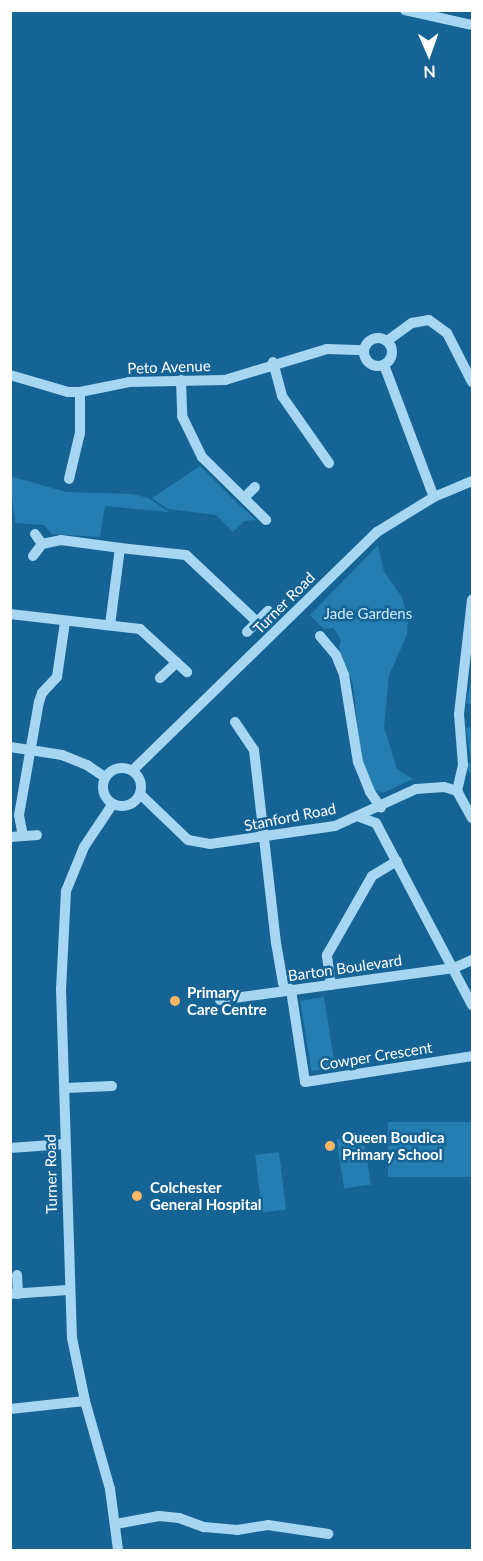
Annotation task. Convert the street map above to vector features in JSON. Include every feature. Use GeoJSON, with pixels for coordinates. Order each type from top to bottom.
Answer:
{"type":"FeatureCollection","features":[{"type":"Feature","properties":{"kind":"street"},"geometry":{"type":"LineString","coordinates":[[405,10],[472,25]]}},
{"type":"Feature","properties":{"kind":"street"},"geometry":{"type":"LineString","coordinates":[[384,366],[368,362],[364,350],[373,339],[387,341],[412,322],[429,320],[447,333],[472,382]]}},
{"type":"Feature","properties":{"kind":"street"},"geometry":{"type":"LineString","coordinates":[[384,366],[392,354],[387,341]]}},
{"type":"Feature","properties":{"kind":"street","name":"Peto Avenue"},"geometry":{"type":"LineString","coordinates":[[10,375],[68,392],[80,392],[129,382],[225,380],[273,362],[327,349],[364,350]]}},
{"type":"Feature","properties":{"kind":"street"},"geometry":{"type":"LineString","coordinates":[[273,362],[282,396],[329,463]]}},
{"type":"Feature","properties":{"kind":"street"},"geometry":{"type":"LineString","coordinates":[[384,366],[434,497]]}},
{"type":"Feature","properties":{"kind":"street"},"geometry":{"type":"LineString","coordinates":[[181,380],[182,416],[191,437],[209,465],[245,497],[266,520]]}},
{"type":"Feature","properties":{"kind":"street"},"geometry":{"type":"LineString","coordinates":[[69,479],[68,460],[80,433],[80,392]]}},
{"type":"Feature","properties":{"kind":"street","name":"Turner Road"},"geometry":{"type":"LineString","coordinates":[[133,770],[377,532],[434,497],[472,480]]}},
{"type":"Feature","properties":{"kind":"street"},"geometry":{"type":"LineString","coordinates":[[245,497],[255,487]]}},
{"type":"Feature","properties":{"kind":"street"},"geometry":{"type":"LineString","coordinates":[[34,534],[42,544]]}},
{"type":"Feature","properties":{"kind":"street"},"geometry":{"type":"LineString","coordinates":[[33,556],[42,544],[68,540],[186,555],[257,622]]}},
{"type":"Feature","properties":{"kind":"street"},"geometry":{"type":"LineString","coordinates":[[110,625],[120,548]]}},
{"type":"Feature","properties":{"kind":"street"},"geometry":{"type":"LineString","coordinates":[[472,600],[459,714],[463,765],[457,791],[472,818]]}},
{"type":"Feature","properties":{"kind":"street"},"geometry":{"type":"LineString","coordinates":[[247,632],[268,611]]}},
{"type":"Feature","properties":{"kind":"street"},"geometry":{"type":"LineString","coordinates":[[10,614],[110,625],[150,634],[187,672]]}},
{"type":"Feature","properties":{"kind":"street"},"geometry":{"type":"LineString","coordinates":[[23,836],[19,815],[29,752],[42,693],[57,677],[62,662],[65,621]]}},
{"type":"Feature","properties":{"kind":"street"},"geometry":{"type":"LineString","coordinates":[[320,636],[336,655],[344,675],[358,762],[370,792],[381,808]]}},
{"type":"Feature","properties":{"kind":"street"},"geometry":{"type":"LineString","coordinates":[[160,678],[177,662]]}},
{"type":"Feature","properties":{"kind":"street"},"geometry":{"type":"LineString","coordinates":[[235,722],[254,750],[262,837],[283,983],[291,990]]}},
{"type":"Feature","properties":{"kind":"street"},"geometry":{"type":"LineString","coordinates":[[10,747],[29,752],[62,755],[87,765],[105,777]]}},
{"type":"Feature","properties":{"kind":"street"},"geometry":{"type":"LineString","coordinates":[[118,768],[133,770],[141,785],[140,794],[131,804],[112,805],[103,789],[105,777],[118,768]]}},
{"type":"Feature","properties":{"kind":"street","name":"Stanford Road"},"geometry":{"type":"LineString","coordinates":[[140,794],[188,840],[210,844],[335,826],[381,808],[416,789],[444,787],[457,791]]}},
{"type":"Feature","properties":{"kind":"street","name":"Turner Road"},"geometry":{"type":"LineString","coordinates":[[112,805],[80,854],[64,901],[61,989],[68,1290],[74,1348],[85,1401],[106,1473],[116,1524],[118,1551]]}},
{"type":"Feature","properties":{"kind":"street"},"geometry":{"type":"LineString","coordinates":[[357,817],[376,823],[472,1005]]}},
{"type":"Feature","properties":{"kind":"street"},"geometry":{"type":"LineString","coordinates":[[10,837],[37,835]]}},
{"type":"Feature","properties":{"kind":"street"},"geometry":{"type":"LineString","coordinates":[[331,985],[327,955],[372,876],[397,861]]}},
{"type":"Feature","properties":{"kind":"street","name":"Barton Boulevard"},"geometry":{"type":"LineString","coordinates":[[220,1000],[454,968],[472,960]]}},
{"type":"Feature","properties":{"kind":"street","name":"Cowper Crescent"},"geometry":{"type":"LineString","coordinates":[[291,990],[305,1082],[472,1056]]}},
{"type":"Feature","properties":{"kind":"street"},"geometry":{"type":"LineString","coordinates":[[65,1088],[112,1086]]}},
{"type":"Feature","properties":{"kind":"street"},"geometry":{"type":"LineString","coordinates":[[10,1148],[65,1144]]}},
{"type":"Feature","properties":{"kind":"street"},"geometry":{"type":"LineString","coordinates":[[17,1275],[14,1294],[68,1290]]}},
{"type":"Feature","properties":{"kind":"street"},"geometry":{"type":"LineString","coordinates":[[10,1409],[85,1401]]}},
{"type":"Feature","properties":{"kind":"street"},"geometry":{"type":"LineString","coordinates":[[116,1524],[159,1516],[179,1518],[204,1527],[237,1530],[268,1525],[328,1534]]}},
{"type":"Feature","properties":{"kind":"green space"},"geometry":{"type":"Polygon","coordinates":[[[200,466],[256,520],[244,521],[233,532],[216,515],[168,509],[152,498],[200,466]]]}},
{"type":"Feature","properties":{"kind":"green space"},"geometry":{"type":"Polygon","coordinates":[[[10,476],[66,492],[133,494],[148,498],[169,512],[105,506],[100,537],[52,534],[44,525],[15,523],[10,476]]]}},
{"type":"Feature","properties":{"kind":"green space","name":"Jade Gardens"},"geometry":{"type":"Polygon","coordinates":[[[378,545],[384,572],[402,597],[408,620],[407,635],[389,675],[384,727],[397,769],[413,779],[383,793],[374,790],[361,759],[353,684],[339,648],[341,640],[334,628],[324,629],[310,615],[378,545]]]}},
{"type":"Feature","properties":{"kind":"green space"},"geometry":{"type":"Polygon","coordinates":[[[472,677],[472,705],[466,703],[472,677]]]}},
{"type":"Feature","properties":{"kind":"green space"},"geometry":{"type":"Polygon","coordinates":[[[472,727],[472,773],[466,770],[467,763],[471,763],[466,728],[472,727]]]}},
{"type":"Feature","properties":{"kind":"green space"},"geometry":{"type":"Polygon","coordinates":[[[324,997],[335,1067],[311,1071],[300,1001],[324,997]]]}},
{"type":"Feature","properties":{"kind":"green space"},"geometry":{"type":"Polygon","coordinates":[[[388,1122],[472,1122],[472,1177],[388,1177],[388,1122]]]}},
{"type":"Feature","properties":{"kind":"green space"},"geometry":{"type":"Polygon","coordinates":[[[363,1135],[371,1184],[344,1189],[336,1139],[363,1135]]]}},
{"type":"Feature","properties":{"kind":"green space"},"geometry":{"type":"Polygon","coordinates":[[[279,1152],[286,1210],[262,1212],[255,1155],[279,1152]]]}},
{"type":"Feature","properties":{"kind":"place","name":"Primary Care Centre"},"geometry":{"type":"Point","coordinates":[175,1001]}},
{"type":"Feature","properties":{"kind":"place","name":"Queen Boudica Primary School"},"geometry":{"type":"Point","coordinates":[330,1146]}},
{"type":"Feature","properties":{"kind":"place","name":"Colchester General Hospital"},"geometry":{"type":"Point","coordinates":[137,1196]}}]}
